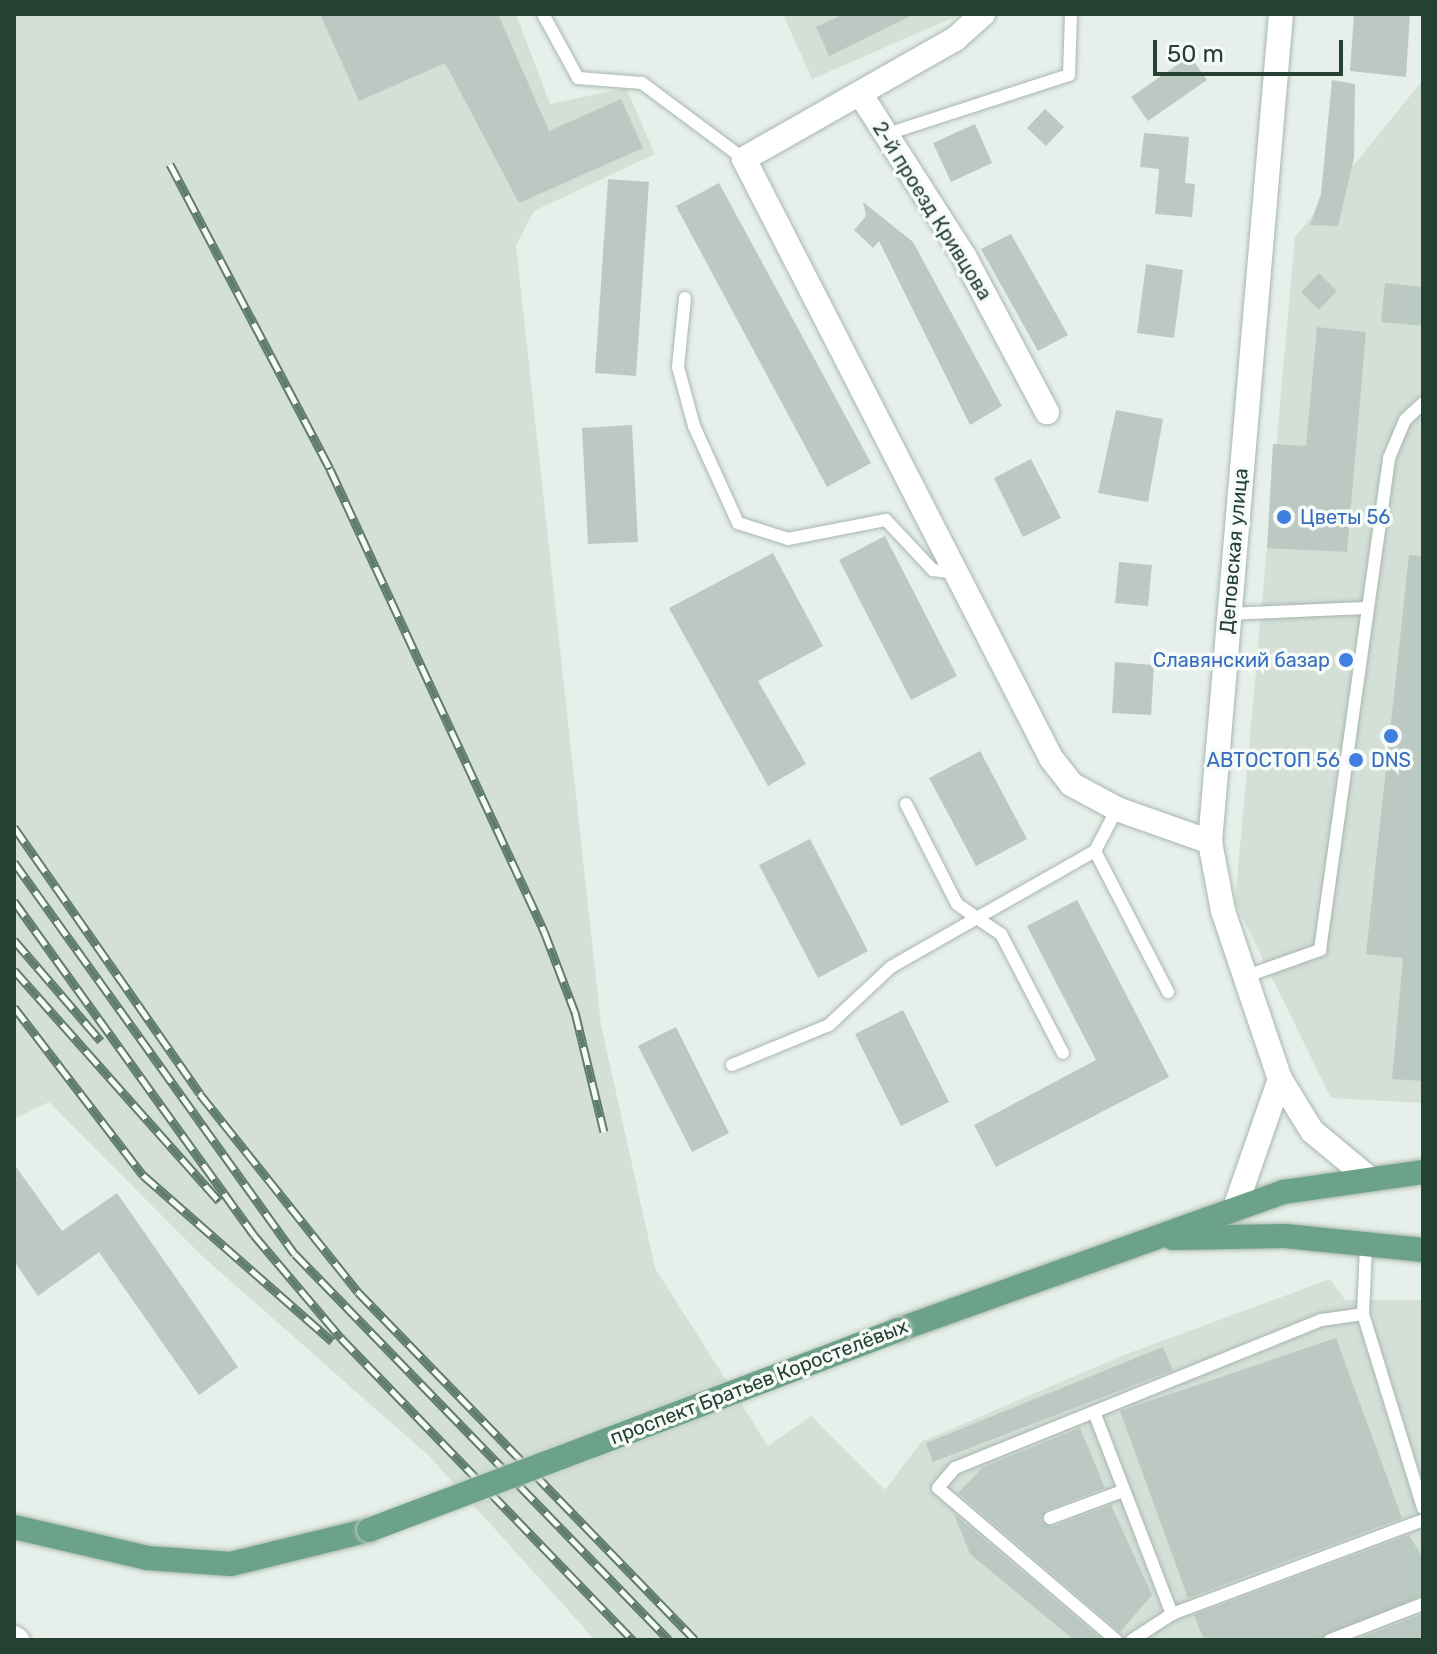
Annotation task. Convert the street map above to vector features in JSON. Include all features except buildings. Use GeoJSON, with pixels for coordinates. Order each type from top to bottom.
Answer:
{"type":"FeatureCollection","features":[{"type":"Feature","properties":{"kind":"main road","name":"проспект Братьев Коростелёвых"},"geometry":{"type":"LineString","coordinates":[[14,1527],[147,1558],[231,1564],[369,1530],[898,1330],[1235,1208],[1366,1176],[1423,1172]]}},
{"type":"Feature","properties":{"kind":"main road","name":"проспект Братьев Коростелёвых"},"geometry":{"type":"LineString","coordinates":[[1150,1238],[1285,1236],[1423,1250]]}},
{"type":"Feature","properties":{"kind":"street"},"geometry":{"type":"LineString","coordinates":[[983,14],[861,95],[744,159],[1051,758],[1071,784],[1117,809],[1210,842]]}},
{"type":"Feature","properties":{"kind":"street","name":"Деповская улица"},"geometry":{"type":"LineString","coordinates":[[1281,14],[1210,842],[1244,977],[1280,1079],[1312,1131],[1366,1176]]}},
{"type":"Feature","properties":{"kind":"street","name":"2-й проезд Кривцова"},"geometry":{"type":"LineString","coordinates":[[861,95],[964,256],[1047,412]]}},
{"type":"Feature","properties":{"kind":"street"},"geometry":{"type":"LineString","coordinates":[[1235,1208],[1280,1079]]}},
{"type":"Feature","properties":{"kind":"lane"},"geometry":{"type":"LineString","coordinates":[[543,14],[578,78],[642,83],[744,159]]}},
{"type":"Feature","properties":{"kind":"lane"},"geometry":{"type":"LineString","coordinates":[[884,135],[1069,75],[1071,14]]}},
{"type":"Feature","properties":{"kind":"lane"},"geometry":{"type":"LineString","coordinates":[[685,298],[678,367],[694,426],[738,523],[788,539],[886,520],[933,570],[957,573]]}},
{"type":"Feature","properties":{"kind":"lane"},"geometry":{"type":"LineString","coordinates":[[1244,977],[1320,950],[1365,608],[1389,458],[1405,420],[1423,403]]}},
{"type":"Feature","properties":{"kind":"lane"},"geometry":{"type":"LineString","coordinates":[[1228,614],[1365,608]]}},
{"type":"Feature","properties":{"kind":"lane"},"geometry":{"type":"LineString","coordinates":[[906,804],[957,904],[1001,934],[1063,1053]]}},
{"type":"Feature","properties":{"kind":"lane"},"geometry":{"type":"LineString","coordinates":[[732,1065],[829,1025],[891,967],[1095,851],[1117,809]]}},
{"type":"Feature","properties":{"kind":"lane"},"geometry":{"type":"LineString","coordinates":[[1095,851],[1168,992]]}},
{"type":"Feature","properties":{"kind":"lane"},"geometry":{"type":"LineString","coordinates":[[1366,1246],[1363,1314],[1423,1508]]}},
{"type":"Feature","properties":{"kind":"lane"},"geometry":{"type":"LineString","coordinates":[[1116,1640],[938,1488],[955,1468],[1322,1320],[1363,1314]]}},
{"type":"Feature","properties":{"kind":"lane"},"geometry":{"type":"LineString","coordinates":[[1094,1412],[1172,1614]]}},
{"type":"Feature","properties":{"kind":"lane"},"geometry":{"type":"LineString","coordinates":[[1050,1518],[1123,1491]]}},
{"type":"Feature","properties":{"kind":"lane"},"geometry":{"type":"LineString","coordinates":[[1132,1640],[1172,1614],[1423,1520]]}},
{"type":"Feature","properties":{"kind":"lane"},"geometry":{"type":"LineString","coordinates":[[1330,1640],[1423,1604]]}},
{"type":"Feature","properties":{"kind":"shaded area"},"geometry":{"type":"Polygon","coordinates":[[[14,14],[516,14],[550,104],[626,88],[655,154],[534,211],[516,245],[601,1025],[655,1268],[768,1446],[811,1416],[885,1490],[921,1442],[1124,1355],[1330,1279],[1345,1300],[1423,1300],[1423,1640],[595,1640],[429,1456],[200,1254],[49,1102],[14,1119],[14,14]]]}},
{"type":"Feature","properties":{"kind":"shaded area"},"geometry":{"type":"Polygon","coordinates":[[[783,14],[962,14],[812,79],[783,14]]]}},
{"type":"Feature","properties":{"kind":"shaded area","name":"Славянский базар"},"geometry":{"type":"Polygon","coordinates":[[[1423,80],[1423,1103],[1331,1098],[1235,902],[1295,237],[1423,80]]]}},
{"type":"Feature","properties":{"kind":"railway"},"geometry":{"type":"LineString","coordinates":[[170,164],[330,469],[544,931],[575,1012],[604,1132]]}},
{"type":"Feature","properties":{"kind":"railway"},"geometry":{"type":"LineString","coordinates":[[14,827],[200,1094],[358,1292],[695,1640]]}},
{"type":"Feature","properties":{"kind":"railway"},"geometry":{"type":"LineString","coordinates":[[14,862],[295,1254],[669,1640]]}},
{"type":"Feature","properties":{"kind":"railway"},"geometry":{"type":"LineString","coordinates":[[14,901],[254,1235],[341,1338],[633,1640]]}},
{"type":"Feature","properties":{"kind":"railway"},"geometry":{"type":"LineString","coordinates":[[14,940],[101,1041]]}},
{"type":"Feature","properties":{"kind":"railway"},"geometry":{"type":"LineString","coordinates":[[14,970],[219,1201]]}},
{"type":"Feature","properties":{"kind":"railway"},"geometry":{"type":"LineString","coordinates":[[14,1007],[143,1175],[332,1341]]}},
{"type":"Feature","properties":{"kind":"place","name":"Цветы 56"},"geometry":{"type":"Point","coordinates":[1284,517]}},
{"type":"Feature","properties":{"kind":"place","name":"Славянский базар"},"geometry":{"type":"Point","coordinates":[1346,660]}},
{"type":"Feature","properties":{"kind":"place","name":"DNS"},"geometry":{"type":"Point","coordinates":[1391,736]}},
{"type":"Feature","properties":{"kind":"place","name":"АВТОСТОП 56"},"geometry":{"type":"Point","coordinates":[1356,760]}}]}
